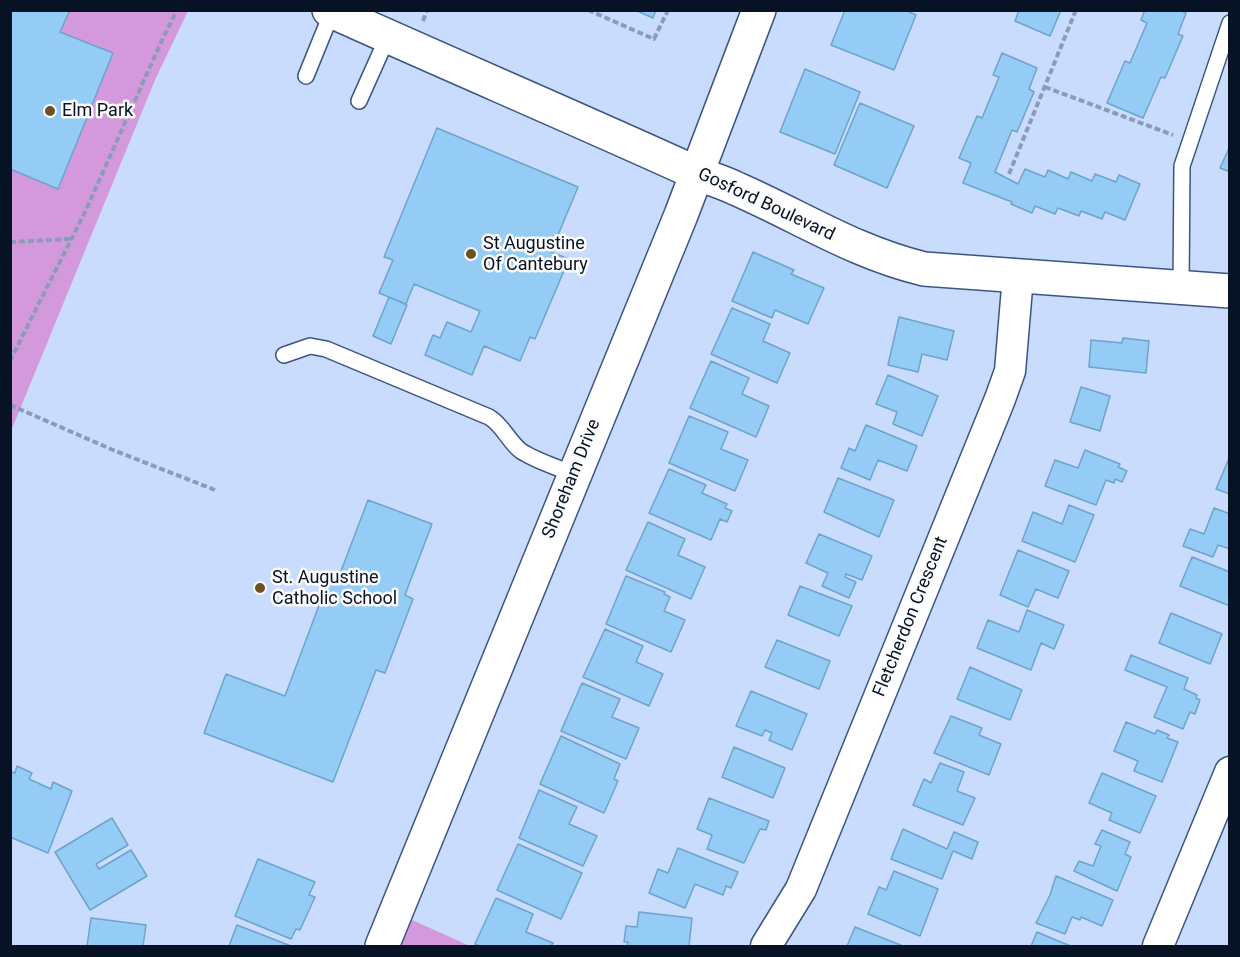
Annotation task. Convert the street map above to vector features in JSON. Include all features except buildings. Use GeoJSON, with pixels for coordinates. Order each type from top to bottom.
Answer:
{"type":"FeatureCollection","features":[{"type":"Feature","properties":{"kind":"street","name":"Shoreham Drive"},"geometry":{"type":"LineString","coordinates":[[381,946],[697,173],[759,10]]}},
{"type":"Feature","properties":{"kind":"street","name":"Gosford Boulevard"},"geometry":{"type":"LineString","coordinates":[[331,11],[697,173],[736,188],[860,249],[891,261],[924,269],[1230,291]]}},
{"type":"Feature","properties":{"kind":"street","name":"Fletcherdon Crescent"},"geometry":{"type":"LineString","coordinates":[[766,946],[801,889],[1000,399],[1010,371],[1018,276]]}},
{"type":"Feature","properties":{"kind":"street"},"geometry":{"type":"LineString","coordinates":[[1158,946],[1230,772]]}},
{"type":"Feature","properties":{"kind":"lane"},"geometry":{"type":"LineString","coordinates":[[306,76],[331,11]]}},
{"type":"Feature","properties":{"kind":"lane"},"geometry":{"type":"LineString","coordinates":[[1181,288],[1182,166],[1230,23]]}},
{"type":"Feature","properties":{"kind":"lane"},"geometry":{"type":"LineString","coordinates":[[359,101],[388,36]]}},
{"type":"Feature","properties":{"kind":"lane"},"geometry":{"type":"LineString","coordinates":[[284,355],[310,346],[326,349],[499,422],[514,444],[522,451],[573,474]]}},
{"type":"Feature","properties":{"kind":"path"},"geometry":{"type":"LineString","coordinates":[[10,361],[86,210],[177,10]]}},
{"type":"Feature","properties":{"kind":"path"},"geometry":{"type":"LineString","coordinates":[[588,10],[654,39],[668,10]]}},
{"type":"Feature","properties":{"kind":"path"},"geometry":{"type":"LineString","coordinates":[[1009,174],[1076,10]]}},
{"type":"Feature","properties":{"kind":"path"},"geometry":{"type":"LineString","coordinates":[[1045,87],[1190,141]]}},
{"type":"Feature","properties":{"kind":"path"},"geometry":{"type":"LineString","coordinates":[[10,242],[70,239]]}},
{"type":"Feature","properties":{"kind":"path"},"geometry":{"type":"LineString","coordinates":[[10,405],[113,450],[214,490]]}},
{"type":"Feature","properties":{"kind":"shaded area"},"geometry":{"type":"Polygon","coordinates":[[[11,11],[188,11],[155,80],[11,431],[11,11]]]}},
{"type":"Feature","properties":{"kind":"shaded area"},"geometry":{"type":"Polygon","coordinates":[[[410,919],[470,946],[399,946],[410,919]]]}},
{"type":"Feature","properties":{"kind":"place","name":"Elm Park"},"geometry":{"type":"Point","coordinates":[50,111]}},
{"type":"Feature","properties":{"kind":"place","name":"St Augustine Of Cantebury"},"geometry":{"type":"Point","coordinates":[471,254]}},
{"type":"Feature","properties":{"kind":"place","name":"St. Augustine Catholic School"},"geometry":{"type":"Point","coordinates":[260,588]}}]}
